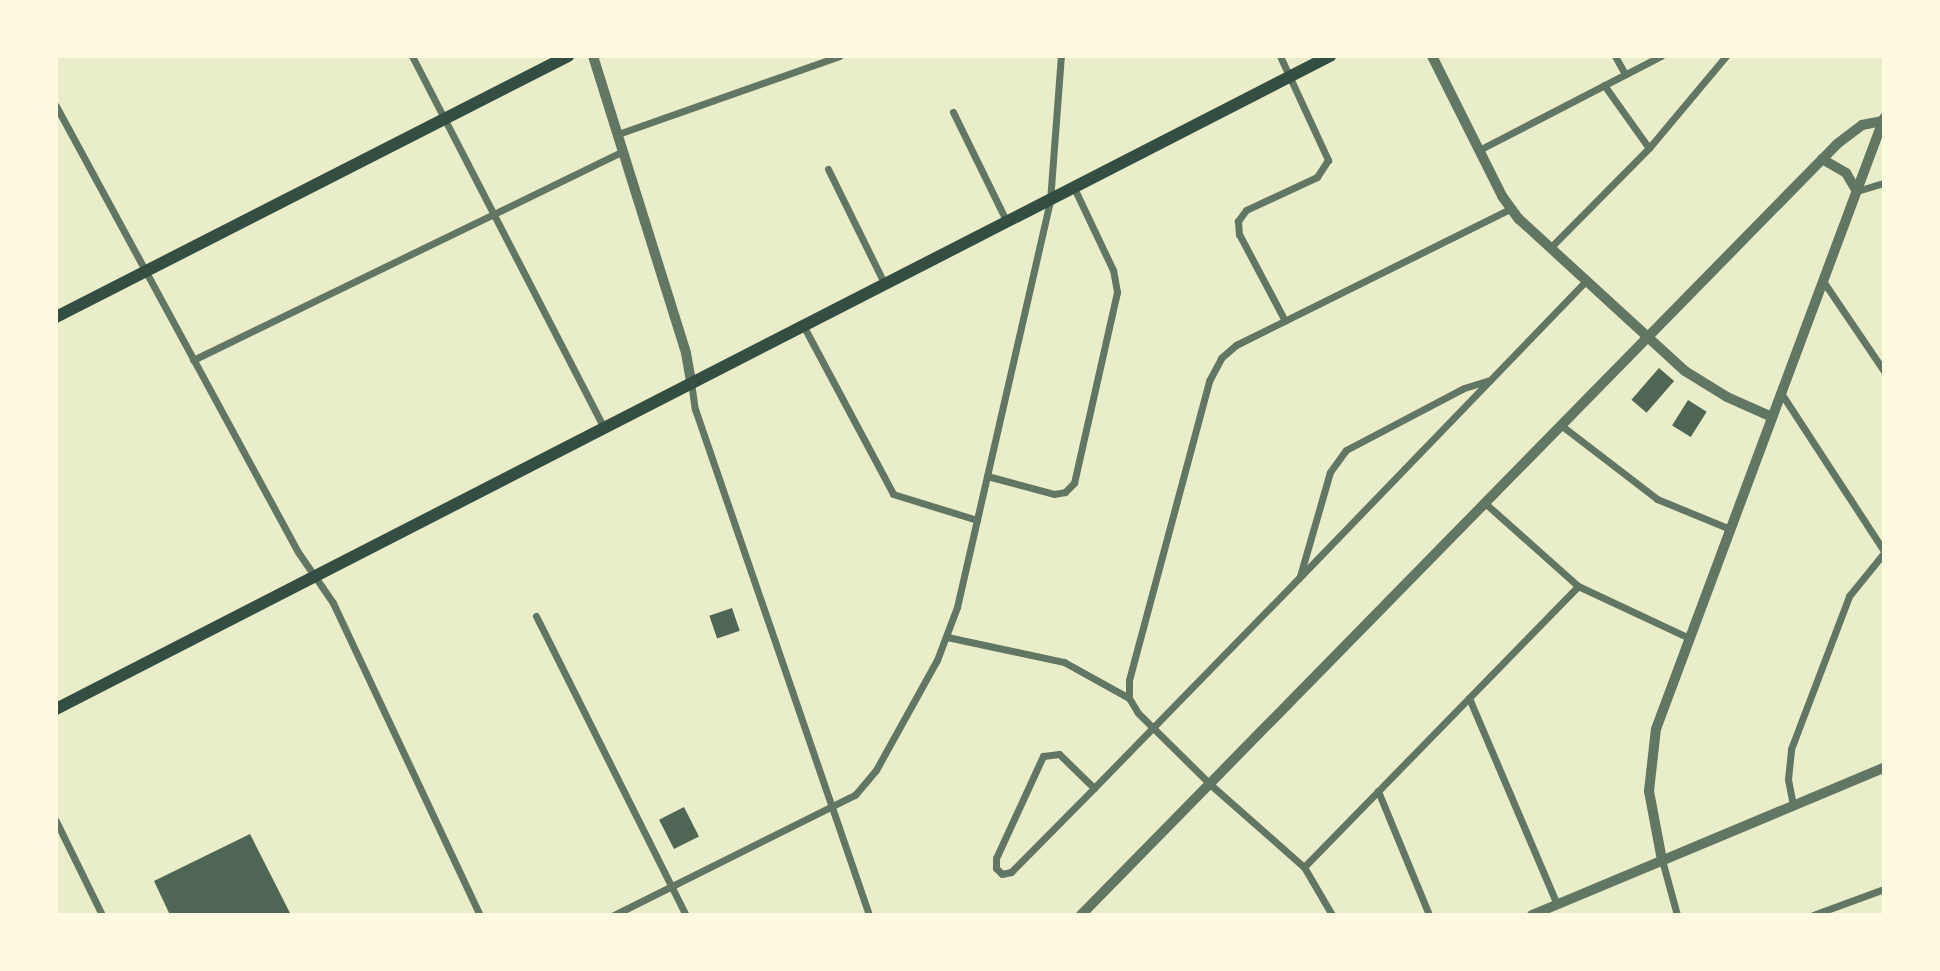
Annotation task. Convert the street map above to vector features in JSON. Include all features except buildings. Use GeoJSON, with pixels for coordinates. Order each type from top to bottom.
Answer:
{"type":"FeatureCollection","features":[{"type":"Feature","properties":{"kind":"main road"},"geometry":{"type":"LineString","coordinates":[[56,317],[568,56]]}},
{"type":"Feature","properties":{"kind":"main road"},"geometry":{"type":"LineString","coordinates":[[56,709],[603,426],[886,286],[1330,56]]}},
{"type":"Feature","properties":{"kind":"street"},"geometry":{"type":"LineString","coordinates":[[412,56],[603,426]]}},
{"type":"Feature","properties":{"kind":"street"},"geometry":{"type":"LineString","coordinates":[[593,56],[686,353],[695,409],[869,915]]}},
{"type":"Feature","properties":{"kind":"street"},"geometry":{"type":"LineString","coordinates":[[618,134],[840,56]]}},
{"type":"Feature","properties":{"kind":"street"},"geometry":{"type":"LineString","coordinates":[[614,915],[832,807],[867,784],[947,637],[978,520],[1050,201],[1061,56]]}},
{"type":"Feature","properties":{"kind":"street"},"geometry":{"type":"LineString","coordinates":[[1280,56],[1326,150],[1327,164],[1317,177],[1242,213],[1237,228],[1284,321]]}},
{"type":"Feature","properties":{"kind":"street"},"geometry":{"type":"LineString","coordinates":[[1432,56],[1510,209],[1648,338],[1705,385],[1772,417]]}},
{"type":"Feature","properties":{"kind":"street"},"geometry":{"type":"LineString","coordinates":[[1615,56],[1625,74]]}},
{"type":"Feature","properties":{"kind":"street"},"geometry":{"type":"LineString","coordinates":[[1479,150],[1661,56]]}},
{"type":"Feature","properties":{"kind":"street"},"geometry":{"type":"LineString","coordinates":[[1550,248],[1649,148],[1726,56]]}},
{"type":"Feature","properties":{"kind":"street"},"geometry":{"type":"LineString","coordinates":[[1604,85],[1649,148]]}},
{"type":"Feature","properties":{"kind":"street"},"geometry":{"type":"LineString","coordinates":[[56,106],[193,360],[314,575],[333,603],[480,915]]}},
{"type":"Feature","properties":{"kind":"street"},"geometry":{"type":"LineString","coordinates":[[953,112],[1008,222]]}},
{"type":"Feature","properties":{"kind":"street"},"geometry":{"type":"LineString","coordinates":[[1081,915],[1212,786],[1822,159],[1854,130],[1883,123]]}},
{"type":"Feature","properties":{"kind":"street"},"geometry":{"type":"LineString","coordinates":[[1678,915],[1662,860],[1650,802],[1652,748],[1689,638],[1883,123]]}},
{"type":"Feature","properties":{"kind":"street"},"geometry":{"type":"LineString","coordinates":[[193,360],[623,151]]}},
{"type":"Feature","properties":{"kind":"street"},"geometry":{"type":"LineString","coordinates":[[1822,159],[1846,173],[1857,191]]}},
{"type":"Feature","properties":{"kind":"street"},"geometry":{"type":"LineString","coordinates":[[828,169],[886,286]]}},
{"type":"Feature","properties":{"kind":"street"},"geometry":{"type":"LineString","coordinates":[[1857,191],[1884,183]]}},
{"type":"Feature","properties":{"kind":"street"},"geometry":{"type":"LineString","coordinates":[[987,476],[1054,494],[1065,492],[1074,483],[1117,292],[1112,270],[1074,188]]}},
{"type":"Feature","properties":{"kind":"street"},"geometry":{"type":"LineString","coordinates":[[1129,698],[1129,680],[1212,373],[1228,351],[1510,209]]}},
{"type":"Feature","properties":{"kind":"street"},"geometry":{"type":"LineString","coordinates":[[1094,788],[1059,754],[1043,756],[996,858],[996,868],[1002,874],[1011,872],[1094,788],[1153,728],[1299,578],[1586,281]]}},
{"type":"Feature","properties":{"kind":"street"},"geometry":{"type":"LineString","coordinates":[[1823,281],[1884,371]]}},
{"type":"Feature","properties":{"kind":"street"},"geometry":{"type":"LineString","coordinates":[[804,327],[893,494],[978,520]]}},
{"type":"Feature","properties":{"kind":"street"},"geometry":{"type":"LineString","coordinates":[[1299,578],[1330,472],[1346,450],[1464,388],[1491,380]]}},
{"type":"Feature","properties":{"kind":"street"},"geometry":{"type":"LineString","coordinates":[[1781,393],[1884,552],[1849,596],[1791,750],[1788,769],[1793,805]]}},
{"type":"Feature","properties":{"kind":"street"},"geometry":{"type":"LineString","coordinates":[[1562,426],[1657,499],[1730,529]]}},
{"type":"Feature","properties":{"kind":"street"},"geometry":{"type":"LineString","coordinates":[[1486,504],[1578,586],[1689,638]]}},
{"type":"Feature","properties":{"kind":"street"},"geometry":{"type":"LineString","coordinates":[[1304,867],[1578,586]]}},
{"type":"Feature","properties":{"kind":"street"},"geometry":{"type":"LineString","coordinates":[[536,616],[686,915]]}},
{"type":"Feature","properties":{"kind":"street"},"geometry":{"type":"LineString","coordinates":[[947,637],[1064,662],[1129,698],[1153,728],[1212,786],[1304,867],[1332,915]]}},
{"type":"Feature","properties":{"kind":"street"},"geometry":{"type":"LineString","coordinates":[[1469,698],[1557,904]]}},
{"type":"Feature","properties":{"kind":"street"},"geometry":{"type":"LineString","coordinates":[[1532,915],[1884,768]]}},
{"type":"Feature","properties":{"kind":"street"},"geometry":{"type":"LineString","coordinates":[[1378,791],[1429,915]]}},
{"type":"Feature","properties":{"kind":"street"},"geometry":{"type":"LineString","coordinates":[[56,821],[103,915]]}},
{"type":"Feature","properties":{"kind":"street"},"geometry":{"type":"LineString","coordinates":[[1813,915],[1884,889]]}}]}
